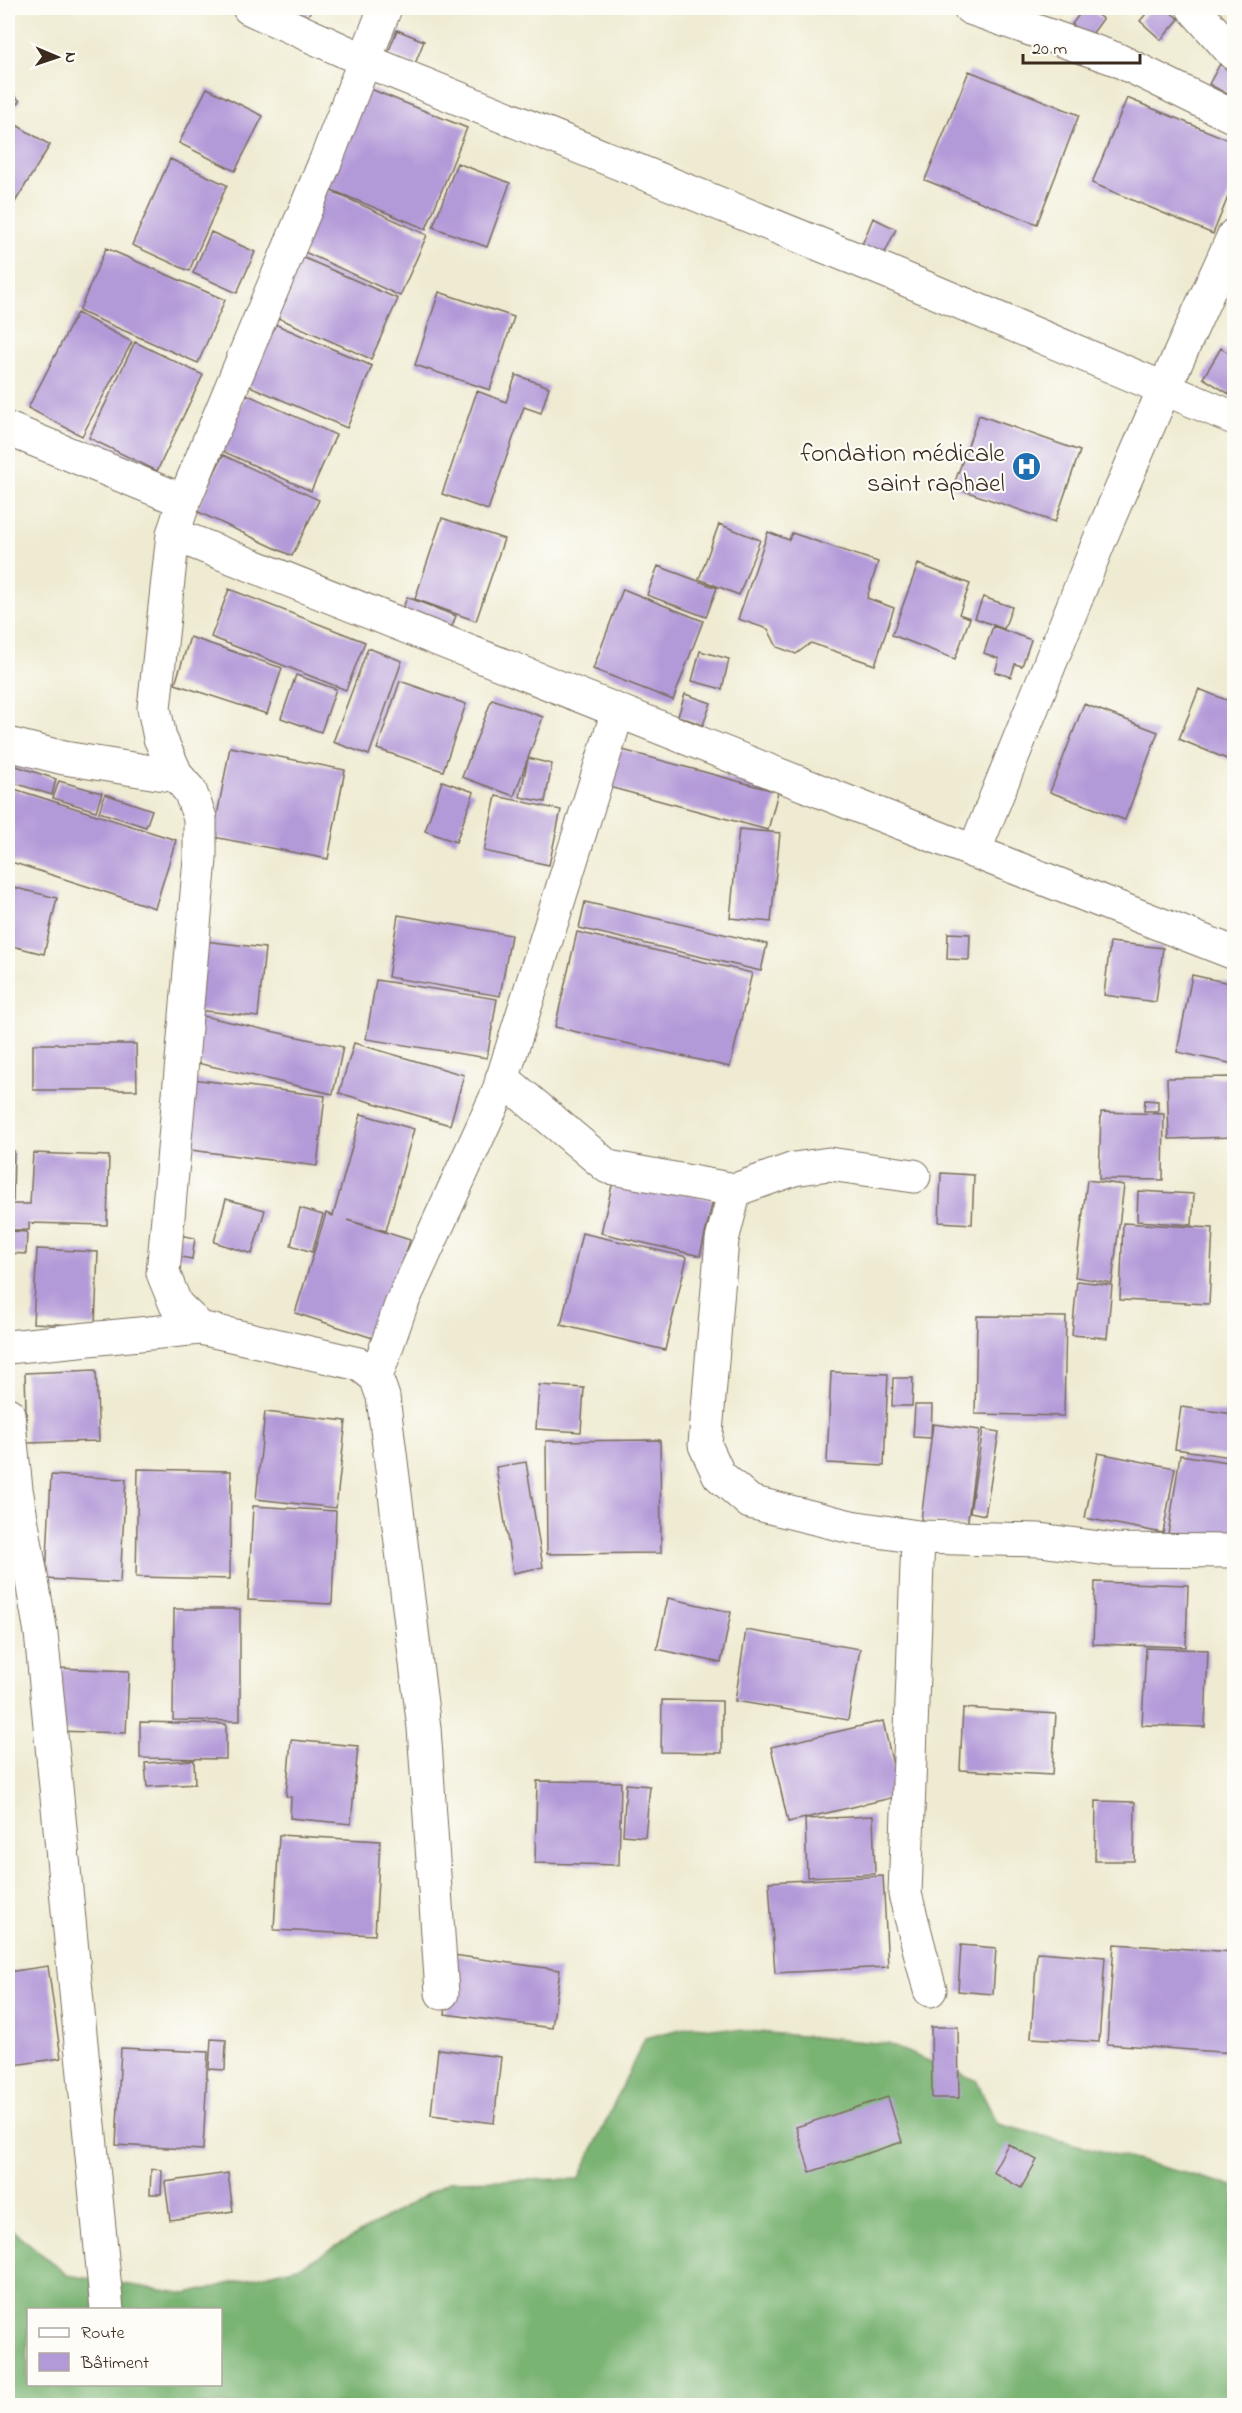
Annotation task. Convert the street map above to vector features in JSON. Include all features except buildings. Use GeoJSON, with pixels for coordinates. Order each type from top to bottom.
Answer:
{"type":"FeatureCollection","features":[{"type":"Feature","properties":{"kind":"street"},"geometry":{"type":"LineString","coordinates":[[249,8],[364,60],[888,272],[1234,418]]}},
{"type":"Feature","properties":{"kind":"street"},"geometry":{"type":"LineString","coordinates":[[200,1328],[176,1305],[163,1273],[200,859],[200,818],[190,791],[177,776],[160,738],[154,708],[173,534],[184,501],[327,160],[385,8]]}},
{"type":"Feature","properties":{"kind":"street"},"geometry":{"type":"LineString","coordinates":[[970,8],[1116,59],[1234,117]]}},
{"type":"Feature","properties":{"kind":"street"},"geometry":{"type":"LineString","coordinates":[[1193,8],[1234,54]]}},
{"type":"Feature","properties":{"kind":"street"},"geometry":{"type":"LineString","coordinates":[[974,852],[1100,539],[1165,387],[1234,235]]}},
{"type":"Feature","properties":{"kind":"street"},"geometry":{"type":"LineString","coordinates":[[8,429],[184,501]]}},
{"type":"Feature","properties":{"kind":"street"},"geometry":{"type":"LineString","coordinates":[[173,534],[1234,953]]}},
{"type":"Feature","properties":{"kind":"street"},"geometry":{"type":"LineString","coordinates":[[376,1377],[401,1305],[498,1093],[618,711]]}},
{"type":"Feature","properties":{"kind":"street"},"geometry":{"type":"LineString","coordinates":[[8,744],[64,758],[177,776]]}},
{"type":"Feature","properties":{"kind":"street"},"geometry":{"type":"LineString","coordinates":[[502,1078],[608,1167],[735,1190],[794,1169],[829,1164],[915,1176]]}},
{"type":"Feature","properties":{"kind":"street"},"geometry":{"type":"LineString","coordinates":[[735,1190],[722,1240],[705,1445],[719,1475],[750,1502],[851,1527],[918,1537],[1040,1540],[1115,1550],[1234,1551]]}},
{"type":"Feature","properties":{"kind":"street"},"geometry":{"type":"LineString","coordinates":[[8,1347],[200,1328],[359,1364],[376,1377],[383,1397],[424,1728],[442,1993]]}},
{"type":"Feature","properties":{"kind":"street"},"geometry":{"type":"LineString","coordinates":[[8,1414],[16,1489],[41,1633],[107,2308]]}},
{"type":"Feature","properties":{"kind":"street"},"geometry":{"type":"LineString","coordinates":[[918,1537],[905,1894],[930,1990]]}},
{"type":"Feature","properties":{"kind":"green space"},"geometry":{"type":"Polygon","coordinates":[[[693,2026],[887,2044],[976,2080],[998,2124],[1234,2186],[1234,2405],[8,2405],[8,2226],[67,2275],[187,2294],[302,2266],[450,2181],[579,2179],[645,2038],[693,2026]]]}},
{"type":"Feature","properties":{"kind":"place","name":"fondation médicale saint raphael"},"geometry":{"type":"Point","coordinates":[1026,467]}}]}
